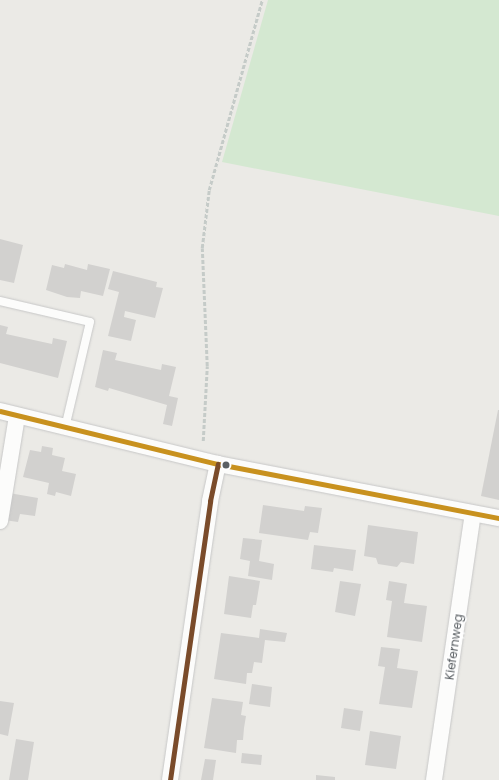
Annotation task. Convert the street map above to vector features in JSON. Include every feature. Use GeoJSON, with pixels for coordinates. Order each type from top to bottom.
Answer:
{"type":"FeatureCollection","features":[{"type":"Feature","properties":{"kind":"street"},"geometry":{"type":"LineString","coordinates":[[0,411],[218,464],[499,518]]}},
{"type":"Feature","properties":{"kind":"street"},"geometry":{"type":"LineString","coordinates":[[0,521],[17,416]]}},
{"type":"Feature","properties":{"kind":"street"},"geometry":{"type":"LineString","coordinates":[[170,780],[210,501],[218,464]]}},
{"type":"Feature","properties":{"kind":"street","name":"Kiefernweg"},"geometry":{"type":"LineString","coordinates":[[434,780],[473,514]]}},
{"type":"Feature","properties":{"kind":"lane"},"geometry":{"type":"LineString","coordinates":[[0,301],[90,322],[65,428]]}},
{"type":"Feature","properties":{"kind":"path"},"geometry":{"type":"LineString","coordinates":[[198,459],[204,437],[207,366],[202,248],[209,190],[262,0]]}},
{"type":"Feature","properties":{"kind":"green space"},"geometry":{"type":"Polygon","coordinates":[[[268,0],[499,0],[499,216],[222,162],[268,0]]]}},
{"type":"Feature","properties":{"kind":"building"},"geometry":{"type":"Polygon","coordinates":[[[0,239],[23,245],[14,283],[0,280],[0,239]]]}},
{"type":"Feature","properties":{"kind":"building"},"geometry":{"type":"Polygon","coordinates":[[[65,264],[87,270],[88,264],[110,269],[103,296],[81,291],[80,298],[67,297],[46,290],[52,265],[64,268],[65,264]]]}},
{"type":"Feature","properties":{"kind":"building"},"geometry":{"type":"Polygon","coordinates":[[[113,271],[157,282],[156,287],[163,288],[155,318],[125,311],[124,317],[136,320],[131,341],[108,336],[119,292],[108,289],[113,271]]]}},
{"type":"Feature","properties":{"kind":"building"},"geometry":{"type":"Polygon","coordinates":[[[0,325],[8,327],[6,334],[52,344],[53,338],[67,341],[58,378],[0,363],[0,325]]]}},
{"type":"Feature","properties":{"kind":"building"},"geometry":{"type":"Polygon","coordinates":[[[103,350],[117,353],[115,360],[161,370],[162,364],[176,367],[169,396],[178,398],[172,426],[163,424],[167,405],[109,388],[108,391],[95,387],[103,350]]]}},
{"type":"Feature","properties":{"kind":"building"},"geometry":{"type":"Polygon","coordinates":[[[499,410],[499,500],[481,496],[499,410]]]}},
{"type":"Feature","properties":{"kind":"building"},"geometry":{"type":"Polygon","coordinates":[[[42,446],[53,448],[52,455],[65,458],[62,471],[76,474],[71,496],[56,492],[55,496],[47,494],[49,483],[23,477],[30,450],[41,452],[42,446]]]}},
{"type":"Feature","properties":{"kind":"building"},"geometry":{"type":"Polygon","coordinates":[[[9,493],[38,498],[35,516],[20,514],[18,522],[4,520],[9,493]]]}},
{"type":"Feature","properties":{"kind":"building"},"geometry":{"type":"Polygon","coordinates":[[[263,505],[304,511],[305,506],[322,508],[318,533],[310,532],[308,540],[259,533],[263,505]]]}},
{"type":"Feature","properties":{"kind":"building"},"geometry":{"type":"Polygon","coordinates":[[[368,525],[418,532],[414,564],[401,562],[397,567],[378,564],[376,558],[364,556],[368,525]]]}},
{"type":"Feature","properties":{"kind":"building"},"geometry":{"type":"Polygon","coordinates":[[[243,538],[262,540],[259,561],[274,564],[272,580],[248,576],[250,561],[240,559],[243,538]]]}},
{"type":"Feature","properties":{"kind":"building"},"geometry":{"type":"Polygon","coordinates":[[[314,545],[356,550],[353,571],[334,568],[333,572],[311,569],[314,545]]]}},
{"type":"Feature","properties":{"kind":"building"},"geometry":{"type":"Polygon","coordinates":[[[229,576],[260,581],[256,605],[253,605],[251,618],[224,614],[229,576]]]}},
{"type":"Feature","properties":{"kind":"building"},"geometry":{"type":"Polygon","coordinates":[[[340,581],[361,584],[355,616],[335,612],[340,581]]]}},
{"type":"Feature","properties":{"kind":"building"},"geometry":{"type":"Polygon","coordinates":[[[389,581],[407,584],[404,603],[427,606],[422,642],[387,637],[392,601],[386,600],[389,581]]]}},
{"type":"Feature","properties":{"kind":"building"},"geometry":{"type":"Polygon","coordinates":[[[260,629],[287,633],[285,642],[265,640],[262,663],[254,662],[252,673],[247,673],[246,684],[214,679],[221,633],[259,638],[260,629]]]}},
{"type":"Feature","properties":{"kind":"building"},"geometry":{"type":"Polygon","coordinates":[[[381,647],[400,649],[397,668],[418,671],[412,708],[379,704],[385,667],[378,666],[381,647]]]}},
{"type":"Feature","properties":{"kind":"building"},"geometry":{"type":"Polygon","coordinates":[[[252,684],[272,687],[270,707],[249,704],[252,684]]]}},
{"type":"Feature","properties":{"kind":"building"},"geometry":{"type":"Polygon","coordinates":[[[212,698],[243,702],[241,715],[246,716],[243,740],[237,740],[236,753],[204,748],[212,698]]]}},
{"type":"Feature","properties":{"kind":"building"},"geometry":{"type":"Polygon","coordinates":[[[0,701],[14,703],[8,736],[0,734],[0,701]]]}},
{"type":"Feature","properties":{"kind":"building"},"geometry":{"type":"Polygon","coordinates":[[[344,708],[363,711],[360,731],[341,728],[344,708]]]}},
{"type":"Feature","properties":{"kind":"building"},"geometry":{"type":"Polygon","coordinates":[[[370,731],[401,736],[396,769],[365,765],[370,731]]]}},
{"type":"Feature","properties":{"kind":"building"},"geometry":{"type":"Polygon","coordinates":[[[16,739],[34,742],[28,780],[9,780],[16,739]]]}},
{"type":"Feature","properties":{"kind":"building"},"geometry":{"type":"Polygon","coordinates":[[[242,753],[262,755],[261,765],[241,763],[242,753]]]}},
{"type":"Feature","properties":{"kind":"building"},"geometry":{"type":"Polygon","coordinates":[[[205,759],[216,760],[213,780],[201,780],[205,759]]]}},
{"type":"Feature","properties":{"kind":"building"},"geometry":{"type":"Polygon","coordinates":[[[316,775],[335,777],[335,780],[316,780],[316,775]]]}},
{"type":"Feature","properties":{"kind":"transit line"},"geometry":{"type":"LineString","coordinates":[[0,411],[218,464],[499,518]]}},
{"type":"Feature","properties":{"kind":"transit line"},"geometry":{"type":"LineString","coordinates":[[170,780],[210,501],[218,464]]}}]}
